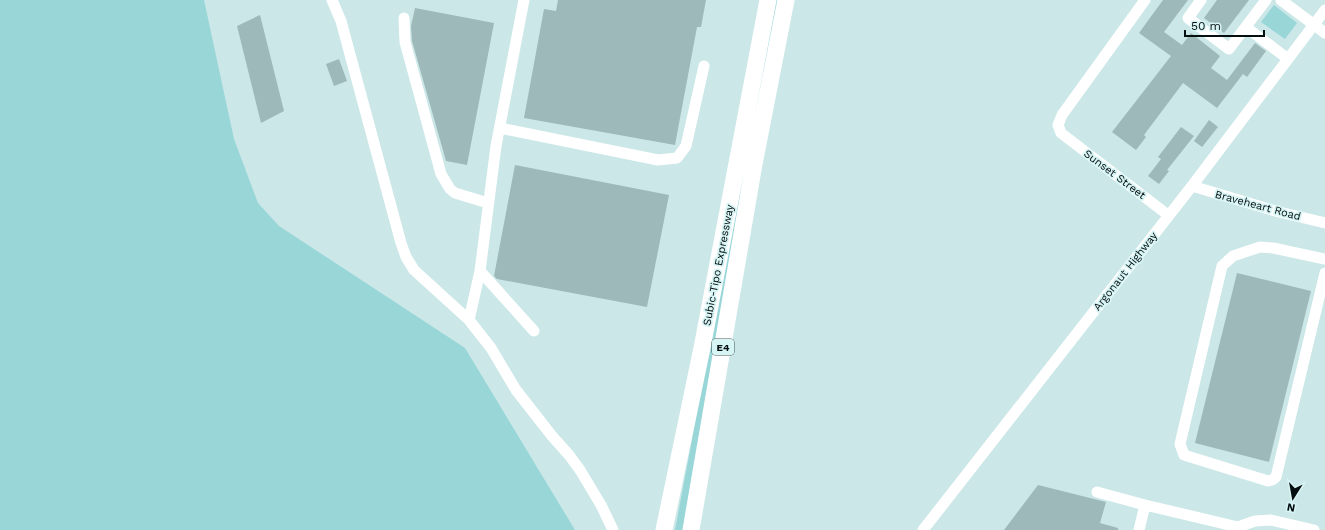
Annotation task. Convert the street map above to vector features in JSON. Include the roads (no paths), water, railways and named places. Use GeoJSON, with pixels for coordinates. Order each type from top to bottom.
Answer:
{"type":"FeatureCollection","features":[{"type":"Feature","properties":{"kind":"highway","name":"Subic-Tipo Expressway"},"geometry":{"type":"LineString","coordinates":[[664,529],[702,348],[768,0]]}},
{"type":"Feature","properties":{"kind":"highway","name":"Subic-Tipo Expressway"},"geometry":{"type":"LineString","coordinates":[[691,530],[754,164],[786,0]]}},
{"type":"Feature","properties":{"kind":"street"},"geometry":{"type":"LineString","coordinates":[[332,0],[341,21],[406,257],[414,270],[469,320],[491,348],[516,390],[580,470],[601,505],[613,530]]}},
{"type":"Feature","properties":{"kind":"street"},"geometry":{"type":"LineString","coordinates":[[469,320],[480,271],[488,203],[500,128],[524,0]]}},
{"type":"Feature","properties":{"kind":"street","name":"Sunset Street"},"geometry":{"type":"LineString","coordinates":[[1145,0],[1062,115],[1058,126],[1061,133],[1168,215]]}},
{"type":"Feature","properties":{"kind":"street"},"geometry":{"type":"LineString","coordinates":[[1201,0],[1188,18],[1229,49],[1266,0]]}},
{"type":"Feature","properties":{"kind":"street"},"geometry":{"type":"LineString","coordinates":[[1281,0],[1325,33]]}},
{"type":"Feature","properties":{"kind":"street","name":"Argonaut Highway"},"geometry":{"type":"LineString","coordinates":[[923,530],[1192,186],[1325,10]]}},
{"type":"Feature","properties":{"kind":"street"},"geometry":{"type":"LineString","coordinates":[[404,18],[405,42],[441,174],[450,189],[455,193],[488,203]]}},
{"type":"Feature","properties":{"kind":"street"},"geometry":{"type":"LineString","coordinates":[[1246,27],[1288,59]]}},
{"type":"Feature","properties":{"kind":"street"},"geometry":{"type":"LineString","coordinates":[[500,128],[658,160],[677,158],[686,146],[704,66]]}},
{"type":"Feature","properties":{"kind":"street","name":"Braveheart Road"},"geometry":{"type":"LineString","coordinates":[[1192,186],[1275,211],[1325,223]]}},
{"type":"Feature","properties":{"kind":"street"},"geometry":{"type":"LineString","coordinates":[[1325,259],[1273,248],[1260,247],[1233,256],[1222,266],[1180,444],[1184,455],[1268,481],[1276,477],[1325,273]]}},
{"type":"Feature","properties":{"kind":"street"},"geometry":{"type":"LineString","coordinates":[[480,271],[534,331]]}},
{"type":"Feature","properties":{"kind":"street"},"geometry":{"type":"LineString","coordinates":[[1097,492],[1238,528],[1255,521],[1271,520],[1314,530]]}},
{"type":"Feature","properties":{"kind":"street"},"geometry":{"type":"LineString","coordinates":[[1139,530],[1145,505]]}}]}
